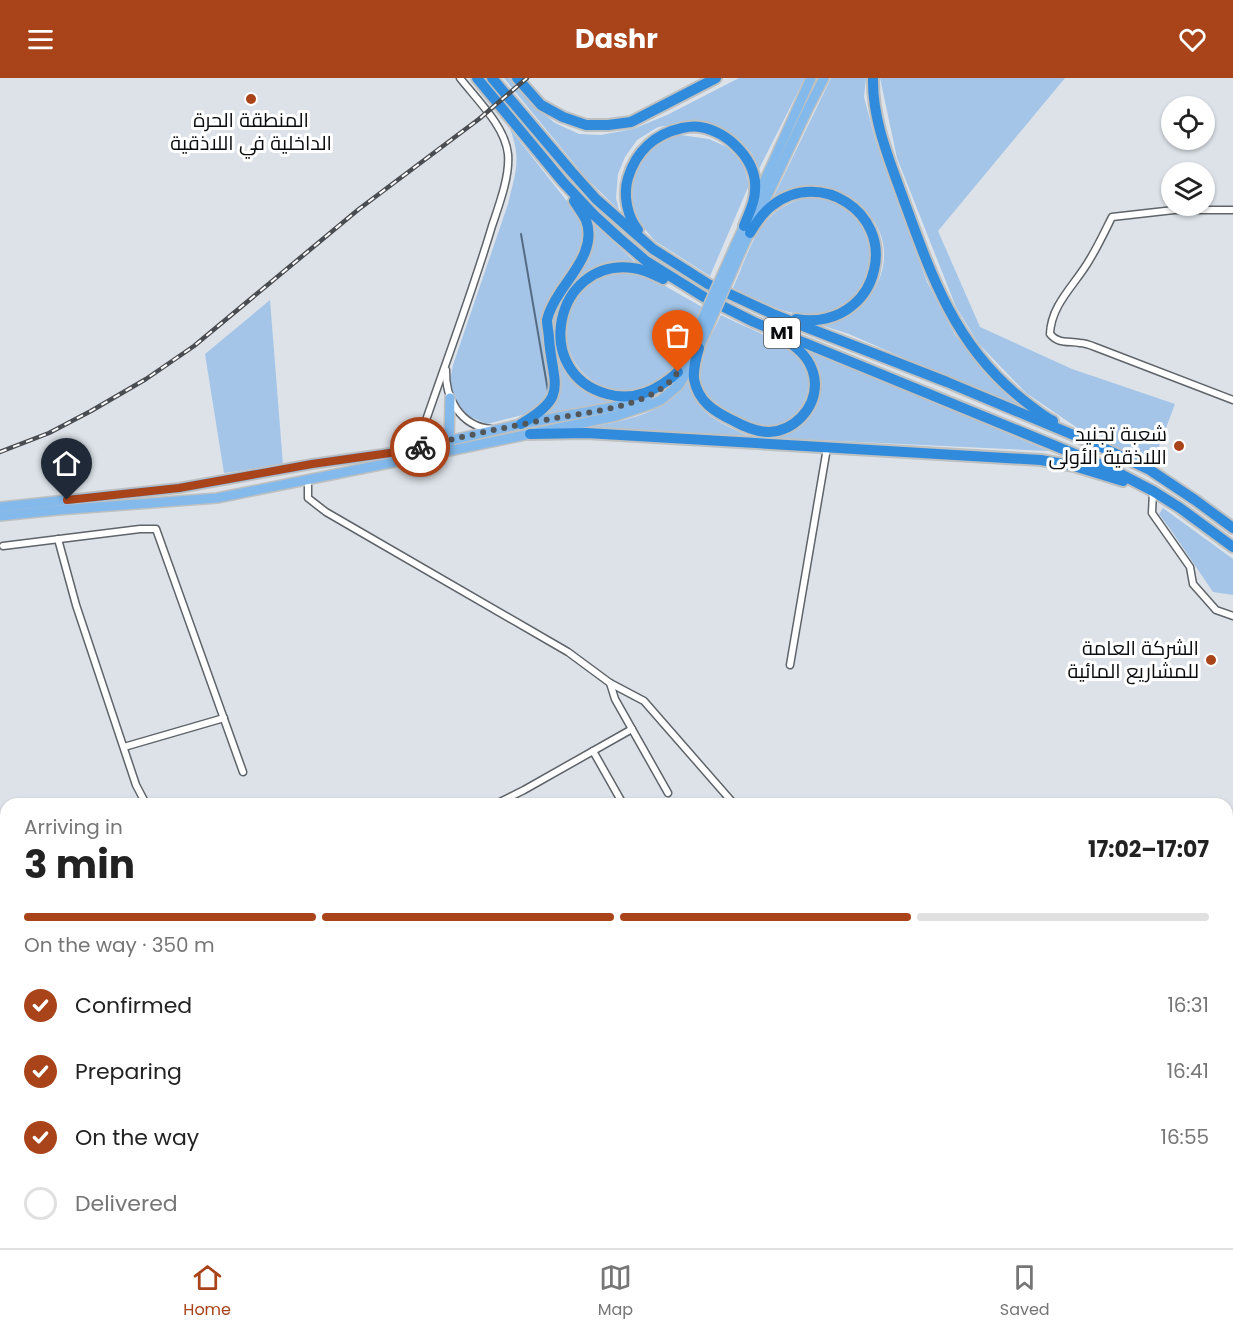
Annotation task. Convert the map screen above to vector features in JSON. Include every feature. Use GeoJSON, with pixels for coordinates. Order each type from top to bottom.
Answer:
{"type":"FeatureCollection","features":[{"type":"Feature","properties":{"kind":"highway","name":"M1"},"geometry":{"type":"LineString","coordinates":[[477,78],[563,182],[594,215],[646,261],[704,297],[754,322],[1109,468],[1180,508],[1233,547]]}},
{"type":"Feature","properties":{"kind":"highway","name":"M1"},"geometry":{"type":"LineString","coordinates":[[492,78],[596,199],[653,249],[708,284],[775,315],[947,382],[1095,444],[1150,470],[1233,528]]}},
{"type":"Feature","properties":{"kind":"highway"},"geometry":{"type":"LineString","coordinates":[[517,78],[541,105],[564,117],[586,125],[608,125],[631,122],[716,78]]}},
{"type":"Feature","properties":{"kind":"highway"},"geometry":{"type":"LineString","coordinates":[[873,78],[874,103],[887,153],[930,271],[957,324],[981,358],[1010,388],[1047,418],[1095,444]]}},
{"type":"Feature","properties":{"kind":"highway"},"geometry":{"type":"LineString","coordinates":[[653,249],[632,222],[626,198],[626,183],[636,158],[643,149],[664,133],[687,127],[700,127],[714,132],[740,149],[747,158],[752,169],[756,190],[747,230]]}},
{"type":"Feature","properties":{"kind":"highway"},"geometry":{"type":"LineString","coordinates":[[521,424],[538,414],[549,404],[553,395],[555,382],[547,320],[553,303],[585,256],[588,240],[586,221],[563,182]]}},
{"type":"Feature","properties":{"kind":"highway"},"geometry":{"type":"LineString","coordinates":[[747,230],[773,204],[792,195],[813,191],[834,195],[851,205],[865,219],[873,236],[876,255],[874,274],[864,294],[850,307],[832,317],[811,321],[775,315]]}},
{"type":"Feature","properties":{"kind":"highway"},"geometry":{"type":"LineString","coordinates":[[678,372],[653,391],[633,396],[613,396],[593,389],[578,377],[562,351],[559,331],[566,302],[578,286],[594,274],[624,267],[644,270],[704,297]]}},
{"type":"Feature","properties":{"kind":"highway"},"geometry":{"type":"LineString","coordinates":[[699,348],[694,364],[694,378],[702,399],[712,410],[761,432],[776,431],[790,426],[802,417],[810,405],[814,390],[814,375],[798,348],[754,322]]}},
{"type":"Feature","properties":{"kind":"highway"},"geometry":{"type":"LineString","coordinates":[[530,434],[586,433],[1041,460],[1074,466],[1153,491]]}},
{"type":"Feature","properties":{"kind":"main road"},"geometry":{"type":"LineString","coordinates":[[0,507],[179,488],[312,464],[404,451],[521,424],[613,407],[655,393],[678,372],[702,330],[811,78]]}},
{"type":"Feature","properties":{"kind":"main road"},"geometry":{"type":"LineString","coordinates":[[747,230],[824,78]]}},
{"type":"Feature","properties":{"kind":"main road"},"geometry":{"type":"LineString","coordinates":[[0,516],[217,498],[616,416],[661,400],[678,385],[699,348],[702,330]]}},
{"type":"Feature","properties":{"kind":"main road"},"geometry":{"type":"LineString","coordinates":[[449,452],[450,398]]}},
{"type":"Feature","properties":{"kind":"street"},"geometry":{"type":"LineString","coordinates":[[404,451],[417,439],[424,426],[487,242],[508,169],[508,154],[500,128],[460,78]]}},
{"type":"Feature","properties":{"kind":"street"},"geometry":{"type":"LineString","coordinates":[[1233,210],[1174,210],[1112,216],[1090,260],[1053,315],[1050,334],[1055,340],[1084,343],[1233,400]]}},
{"type":"Feature","properties":{"kind":"street"},"geometry":{"type":"LineString","coordinates":[[447,360],[446,383],[455,408],[474,423],[485,428],[498,429]]}},
{"type":"Feature","properties":{"kind":"street"},"geometry":{"type":"LineString","coordinates":[[790,665],[827,448]]}},
{"type":"Feature","properties":{"kind":"street"},"geometry":{"type":"LineString","coordinates":[[308,479],[308,498],[327,512],[568,652],[610,683],[644,701],[729,798]]}},
{"type":"Feature","properties":{"kind":"street"},"geometry":{"type":"LineString","coordinates":[[1153,491],[1152,513],[1191,567],[1193,584],[1216,610],[1233,616]]}},
{"type":"Feature","properties":{"kind":"street"},"geometry":{"type":"LineString","coordinates":[[3,546],[156,529],[243,772]]}},
{"type":"Feature","properties":{"kind":"street"},"geometry":{"type":"LineString","coordinates":[[58,539],[76,605],[136,785],[143,798]]}},
{"type":"Feature","properties":{"kind":"street"},"geometry":{"type":"LineString","coordinates":[[610,683],[615,699],[668,793]]}},
{"type":"Feature","properties":{"kind":"street"},"geometry":{"type":"LineString","coordinates":[[124,747],[224,718]]}},
{"type":"Feature","properties":{"kind":"street"},"geometry":{"type":"LineString","coordinates":[[508,798],[632,729]]}},
{"type":"Feature","properties":{"kind":"street"},"geometry":{"type":"LineString","coordinates":[[593,751],[620,798]]}},
{"type":"Feature","properties":{"kind":"shaded area"},"geometry":{"type":"Polygon","coordinates":[[[504,78],[509,78],[532,104],[555,123],[579,134],[601,135],[633,129],[667,115],[739,78],[805,78],[759,169],[751,152],[726,134],[696,122],[658,127],[637,140],[625,157],[618,174],[616,198],[619,210],[586,178],[504,78]]]}},
{"type":"Feature","properties":{"kind":"shaded area"},"geometry":{"type":"Polygon","coordinates":[[[831,78],[866,78],[864,97],[875,139],[927,282],[955,335],[1010,398],[1032,414],[849,334],[821,325],[854,312],[864,303],[878,282],[884,258],[880,233],[874,222],[867,211],[847,195],[836,190],[811,186],[795,188],[773,198],[831,78]]]}},
{"type":"Feature","properties":{"kind":"shaded area"},"geometry":{"type":"Polygon","coordinates":[[[880,78],[1065,78],[938,231],[980,327],[1072,369],[1175,404],[1152,465],[1082,431],[1026,393],[978,343],[956,307],[897,158],[880,78]]]}},
{"type":"Feature","properties":{"kind":"shaded area"},"geometry":{"type":"Polygon","coordinates":[[[510,129],[570,205],[583,225],[585,241],[579,255],[551,296],[541,319],[549,382],[546,400],[530,413],[487,424],[468,416],[456,401],[449,385],[453,365],[513,184],[516,149],[510,129]]]}},
{"type":"Feature","properties":{"kind":"shaded area"},"geometry":{"type":"Polygon","coordinates":[[[681,135],[709,139],[727,147],[743,163],[749,185],[710,276],[655,241],[637,220],[632,207],[633,177],[641,155],[655,142],[681,135]]]}},
{"type":"Feature","properties":{"kind":"shaded area"},"geometry":{"type":"Polygon","coordinates":[[[810,197],[830,200],[845,206],[858,219],[866,232],[871,246],[872,259],[864,285],[855,296],[829,311],[810,315],[778,309],[733,288],[752,244],[768,219],[793,202],[810,197]]]}},
{"type":"Feature","properties":{"kind":"shaded area"},"geometry":{"type":"Polygon","coordinates":[[[590,220],[634,261],[607,262],[588,271],[572,285],[561,302],[558,312],[557,345],[562,363],[571,376],[587,390],[612,402],[545,414],[559,397],[561,381],[551,318],[562,294],[580,272],[593,248],[594,234],[590,220]]]}},
{"type":"Feature","properties":{"kind":"shaded area"},"geometry":{"type":"Polygon","coordinates":[[[614,273],[633,273],[651,278],[702,307],[682,352],[671,369],[660,379],[642,388],[622,390],[605,387],[590,378],[578,366],[570,351],[566,334],[569,316],[577,298],[591,283],[614,273]]]}},
{"type":"Feature","properties":{"kind":"shaded area"},"geometry":{"type":"Polygon","coordinates":[[[270,300],[283,465],[224,473],[205,354],[270,300]]]}},
{"type":"Feature","properties":{"kind":"shaded area"},"geometry":{"type":"Polygon","coordinates":[[[721,315],[782,344],[803,362],[808,380],[806,397],[799,411],[787,421],[779,425],[756,425],[732,414],[704,390],[699,376],[700,364],[704,350],[721,315]]]}},
{"type":"Feature","properties":{"kind":"shaded area"},"geometry":{"type":"Polygon","coordinates":[[[806,349],[1049,451],[773,438],[795,429],[808,415],[819,380],[815,362],[806,349]]]}},
{"type":"Feature","properties":{"kind":"shaded area"},"geometry":{"type":"Polygon","coordinates":[[[689,381],[694,397],[705,412],[719,422],[749,436],[591,427],[632,418],[657,408],[669,401],[689,381]]]}},
{"type":"Feature","properties":{"kind":"shaded area"},"geometry":{"type":"Polygon","coordinates":[[[1163,508],[1233,559],[1233,595],[1213,592],[1159,514],[1163,508]]]}},
{"type":"Feature","properties":{"kind":"waterway"},"geometry":{"type":"LineString","coordinates":[[521,234],[548,391]]}},
{"type":"Feature","properties":{"kind":"railway"},"geometry":{"type":"LineString","coordinates":[[0,452],[49,433],[91,411],[146,379],[194,346],[359,209],[479,119],[527,78]]}},
{"type":"Feature","properties":{"kind":"way so far"},"geometry":{"type":"LineString","coordinates":[[420,447],[638,400],[664,387],[678,372]]}},
{"type":"Feature","properties":{"kind":"place","name":"المنطقة الحرة الداخلية في اللاذقية"},"geometry":{"type":"Point","coordinates":[251,99]}},
{"type":"Feature","properties":{"kind":"place","name":"شعبة تجنيد اللاذقية الأولى"},"geometry":{"type":"Point","coordinates":[1179,446]}},
{"type":"Feature","properties":{"kind":"place","name":"الشركة العامة للمشاريع المائية"},"geometry":{"type":"Point","coordinates":[1211,660]}},
{"type":"Feature","properties":{"kind":"route"},"geometry":{"type":"LineString","coordinates":[[67,500],[179,488],[420,447]]}}]}
